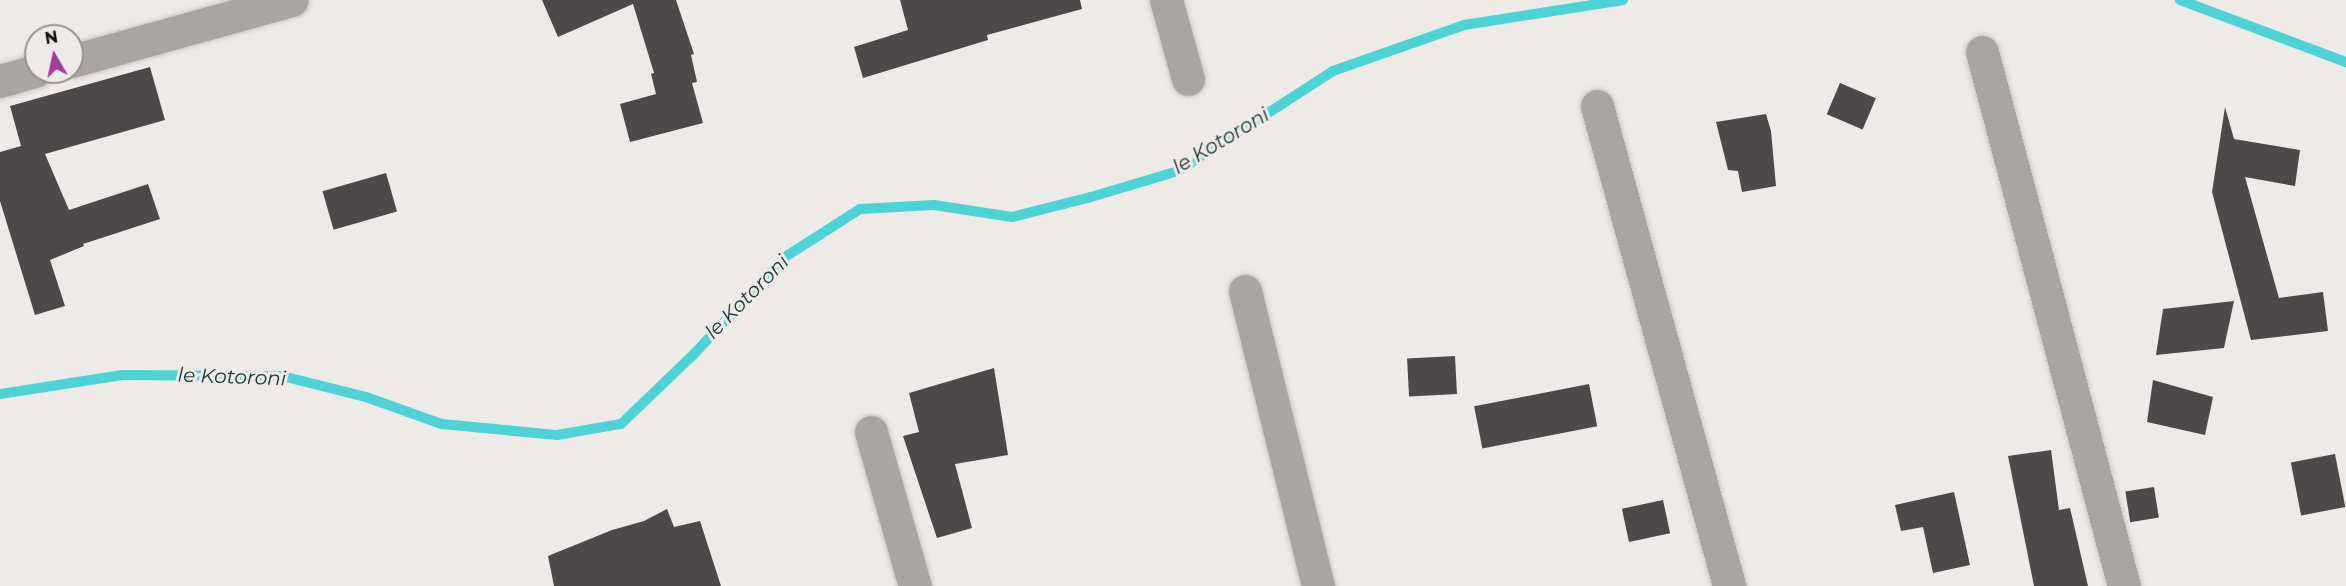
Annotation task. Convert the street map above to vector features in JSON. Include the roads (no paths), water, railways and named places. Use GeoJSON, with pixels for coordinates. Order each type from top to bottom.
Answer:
{"type":"FeatureCollection","features":[{"type":"Feature","properties":{"kind":"street"},"geometry":{"type":"LineString","coordinates":[[84,58],[292,0]]}},
{"type":"Feature","properties":{"kind":"street"},"geometry":{"type":"LineString","coordinates":[[1166,0],[1188,79]]}},
{"type":"Feature","properties":{"kind":"street"},"geometry":{"type":"LineString","coordinates":[[1982,52],[2124,586]]}},
{"type":"Feature","properties":{"kind":"street"},"geometry":{"type":"LineString","coordinates":[[0,81],[24,74]]}},
{"type":"Feature","properties":{"kind":"street"},"geometry":{"type":"LineString","coordinates":[[1597,106],[1729,586]]}},
{"type":"Feature","properties":{"kind":"street"},"geometry":{"type":"LineString","coordinates":[[1245,291],[1318,586]]}},
{"type":"Feature","properties":{"kind":"street"},"geometry":{"type":"LineString","coordinates":[[872,432],[915,586]]}},
{"type":"Feature","properties":{"kind":"waterway","name":"le Kotoroni"},"geometry":{"type":"LineString","coordinates":[[0,394],[123,375],[282,376],[366,397],[442,424],[557,435],[621,424],[694,354],[785,257],[860,209],[934,205],[1012,217],[1091,197],[1178,171],[1333,71],[1464,25],[1623,0]]}},
{"type":"Feature","properties":{"kind":"waterway","name":"le Kotoroni"},"geometry":{"type":"LineString","coordinates":[[2180,0],[2346,62]]}}]}
